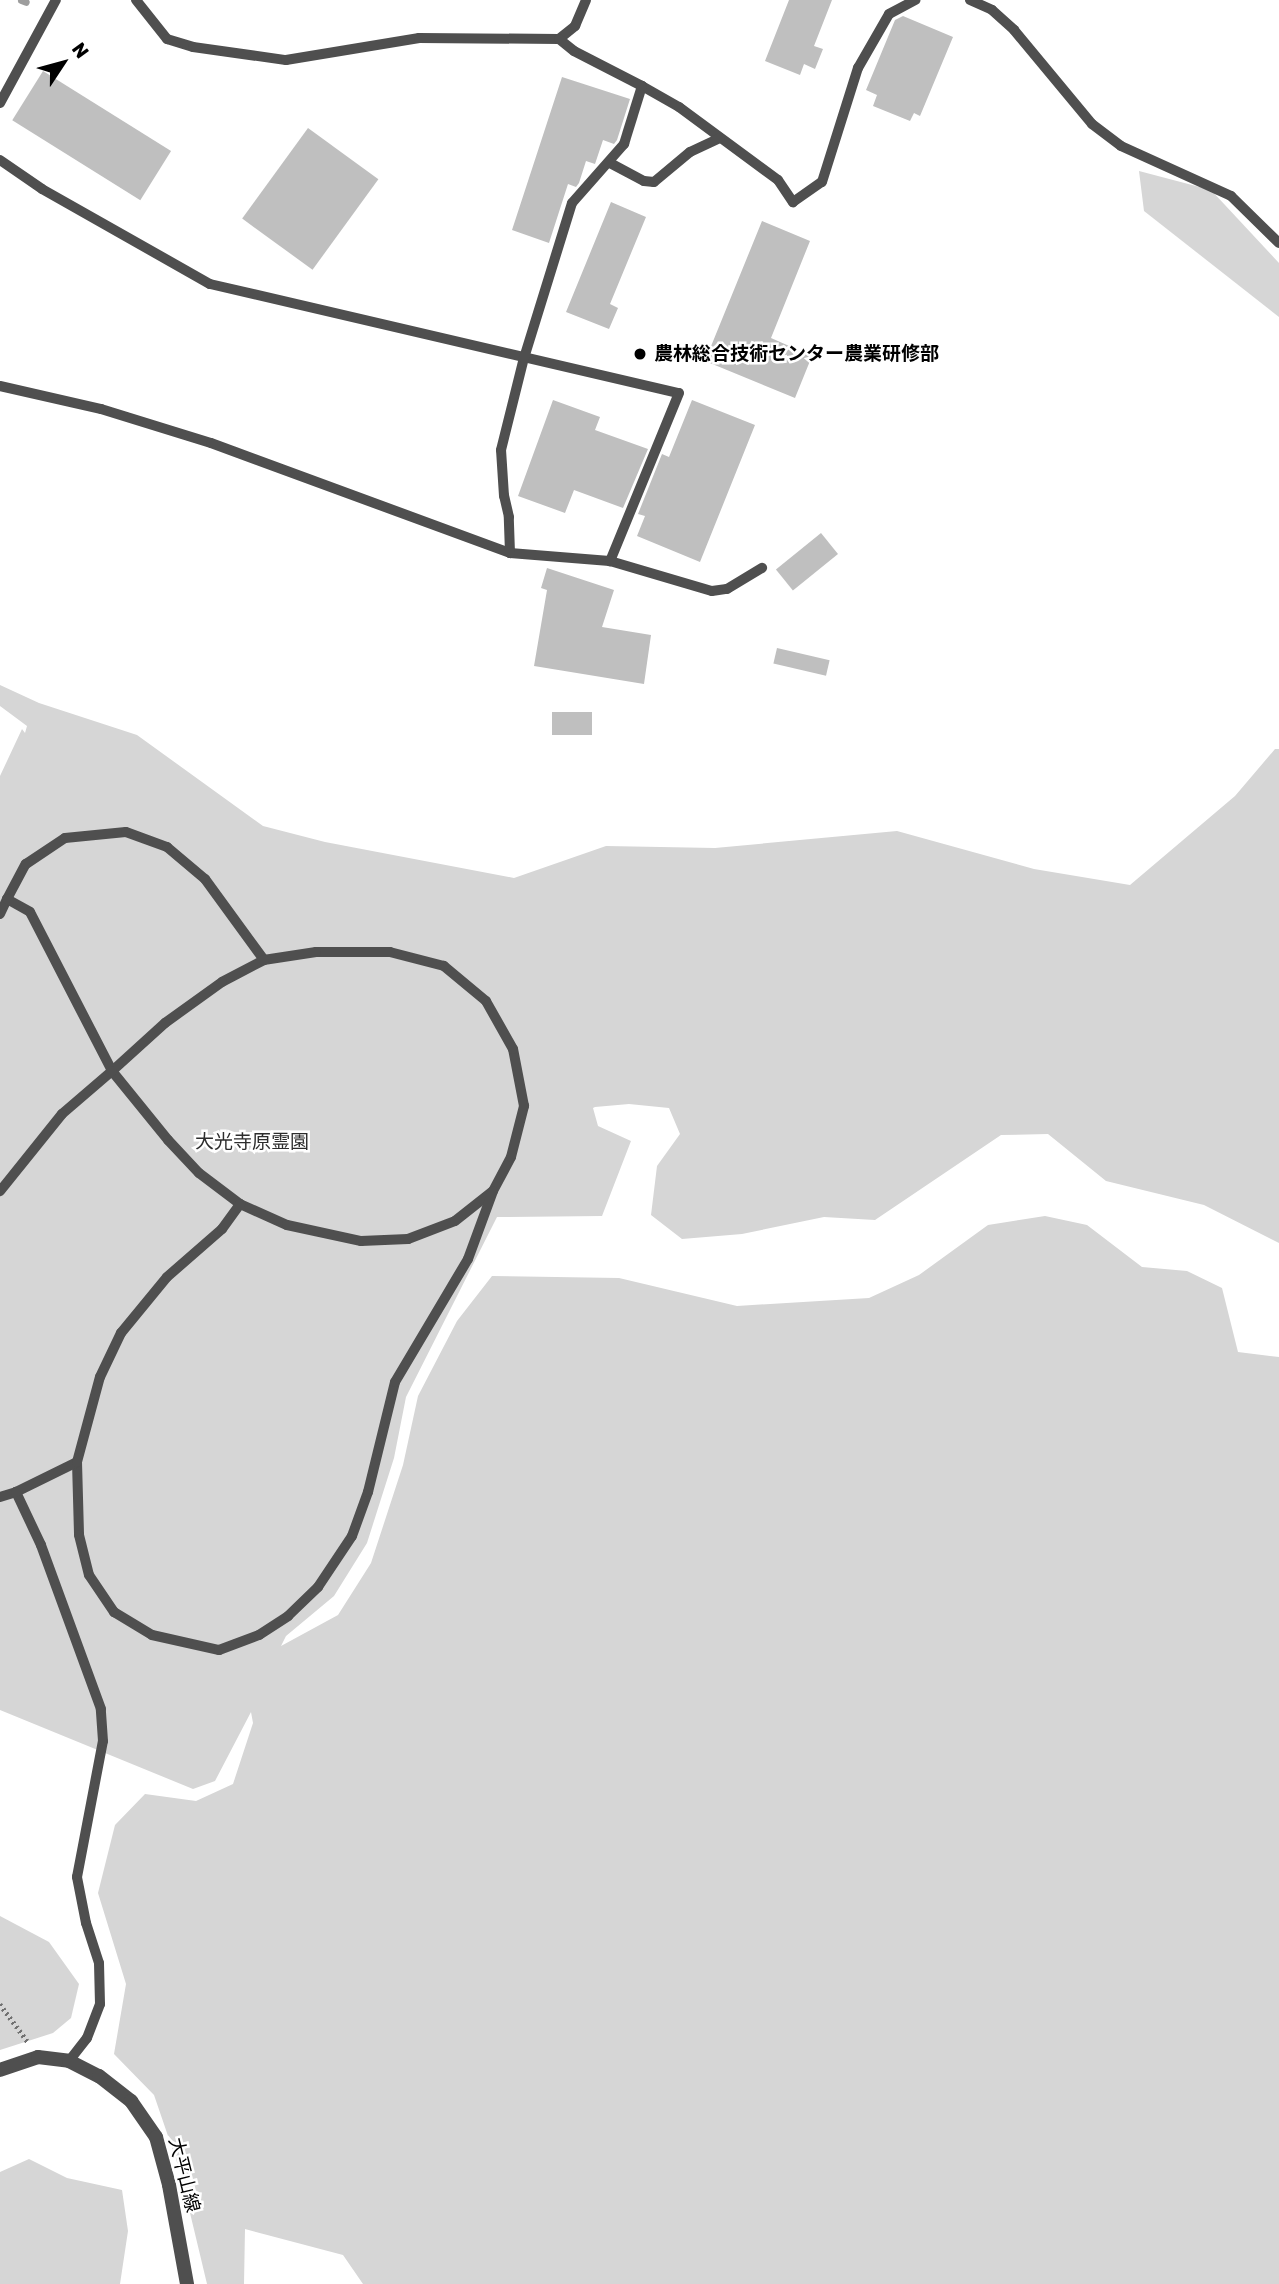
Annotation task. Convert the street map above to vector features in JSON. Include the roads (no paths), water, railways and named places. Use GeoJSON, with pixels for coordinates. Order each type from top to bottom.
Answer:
{"type":"FeatureCollection","features":[{"type":"Feature","properties":{"kind":"street","name":"大平山線"},"geometry":{"type":"LineString","coordinates":[[0,2070],[38,2057],[69,2061],[99,2076],[131,2101],[156,2137],[169,2185],[187,2284]]}},
{"type":"Feature","properties":{"kind":"lane"},"geometry":{"type":"LineString","coordinates":[[0,103],[57,0]]}},
{"type":"Feature","properties":{"kind":"lane"},"geometry":{"type":"LineString","coordinates":[[136,0],[167,39],[193,47],[286,60],[419,38],[559,39],[574,51],[679,107],[778,180],[793,202],[822,182],[858,68],[889,14],[915,0]]}},
{"type":"Feature","properties":{"kind":"lane"},"geometry":{"type":"LineString","coordinates":[[559,39],[575,26],[586,0]]}},
{"type":"Feature","properties":{"kind":"lane"},"geometry":{"type":"LineString","coordinates":[[970,0],[992,10],[1014,30],[1092,124],[1121,146],[1231,196],[1279,243]]}},
{"type":"Feature","properties":{"kind":"lane"},"geometry":{"type":"LineString","coordinates":[[510,553],[509,517],[503,496],[501,450],[524,358],[572,203],[624,144],[642,86]]}},
{"type":"Feature","properties":{"kind":"lane"},"geometry":{"type":"LineString","coordinates":[[610,163],[644,181],[654,182],[691,152],[719,138]]}},
{"type":"Feature","properties":{"kind":"lane"},"geometry":{"type":"LineString","coordinates":[[0,160],[42,189],[210,284],[679,393],[610,561]]}},
{"type":"Feature","properties":{"kind":"lane"},"geometry":{"type":"LineString","coordinates":[[0,386],[101,409],[211,443],[510,553],[610,561],[712,591],[727,589],[762,568]]}},
{"type":"Feature","properties":{"kind":"lane"},"geometry":{"type":"LineString","coordinates":[[0,914],[26,864],[65,838],[125,832],[167,847],[205,879],[264,960]]}},
{"type":"Feature","properties":{"kind":"lane"},"geometry":{"type":"LineString","coordinates":[[7,900],[30,912],[112,1071],[199,1173],[240,1204],[287,1225],[361,1241],[408,1239],[455,1221],[493,1191]]}},
{"type":"Feature","properties":{"kind":"lane"},"geometry":{"type":"LineString","coordinates":[[0,1191],[62,1114],[165,1023],[222,982],[264,960],[316,952],[390,952],[444,967],[486,1001],[513,1049],[524,1106],[511,1157],[493,1191],[468,1259],[395,1382],[368,1492],[352,1536],[318,1587],[288,1616],[269,1629],[219,1650],[152,1635],[114,1612],[89,1575],[79,1535],[77,1462],[100,1377],[121,1333],[167,1277],[222,1229],[240,1204]]}},
{"type":"Feature","properties":{"kind":"lane"},"geometry":{"type":"LineString","coordinates":[[0,1497],[77,1462]]}},
{"type":"Feature","properties":{"kind":"lane"},"geometry":{"type":"LineString","coordinates":[[16,1492],[41,1545],[101,1709],[103,1741],[77,1877],[86,1923],[99,1963],[100,2004],[87,2038],[69,2061]]}},
{"type":"Feature","properties":{"kind":"waterway"},"geometry":{"type":"LineString","coordinates":[[21,0],[26,2]]}},
{"type":"Feature","properties":{"kind":"place","name":"農林総合技術センター農業研修部"},"geometry":{"type":"Point","coordinates":[640,354]}},
{"type":"Feature","properties":{"kind":"park label","name":"大光寺原霊園"},"geometry":{"type":"Point","coordinates":[252,1142]}}]}
